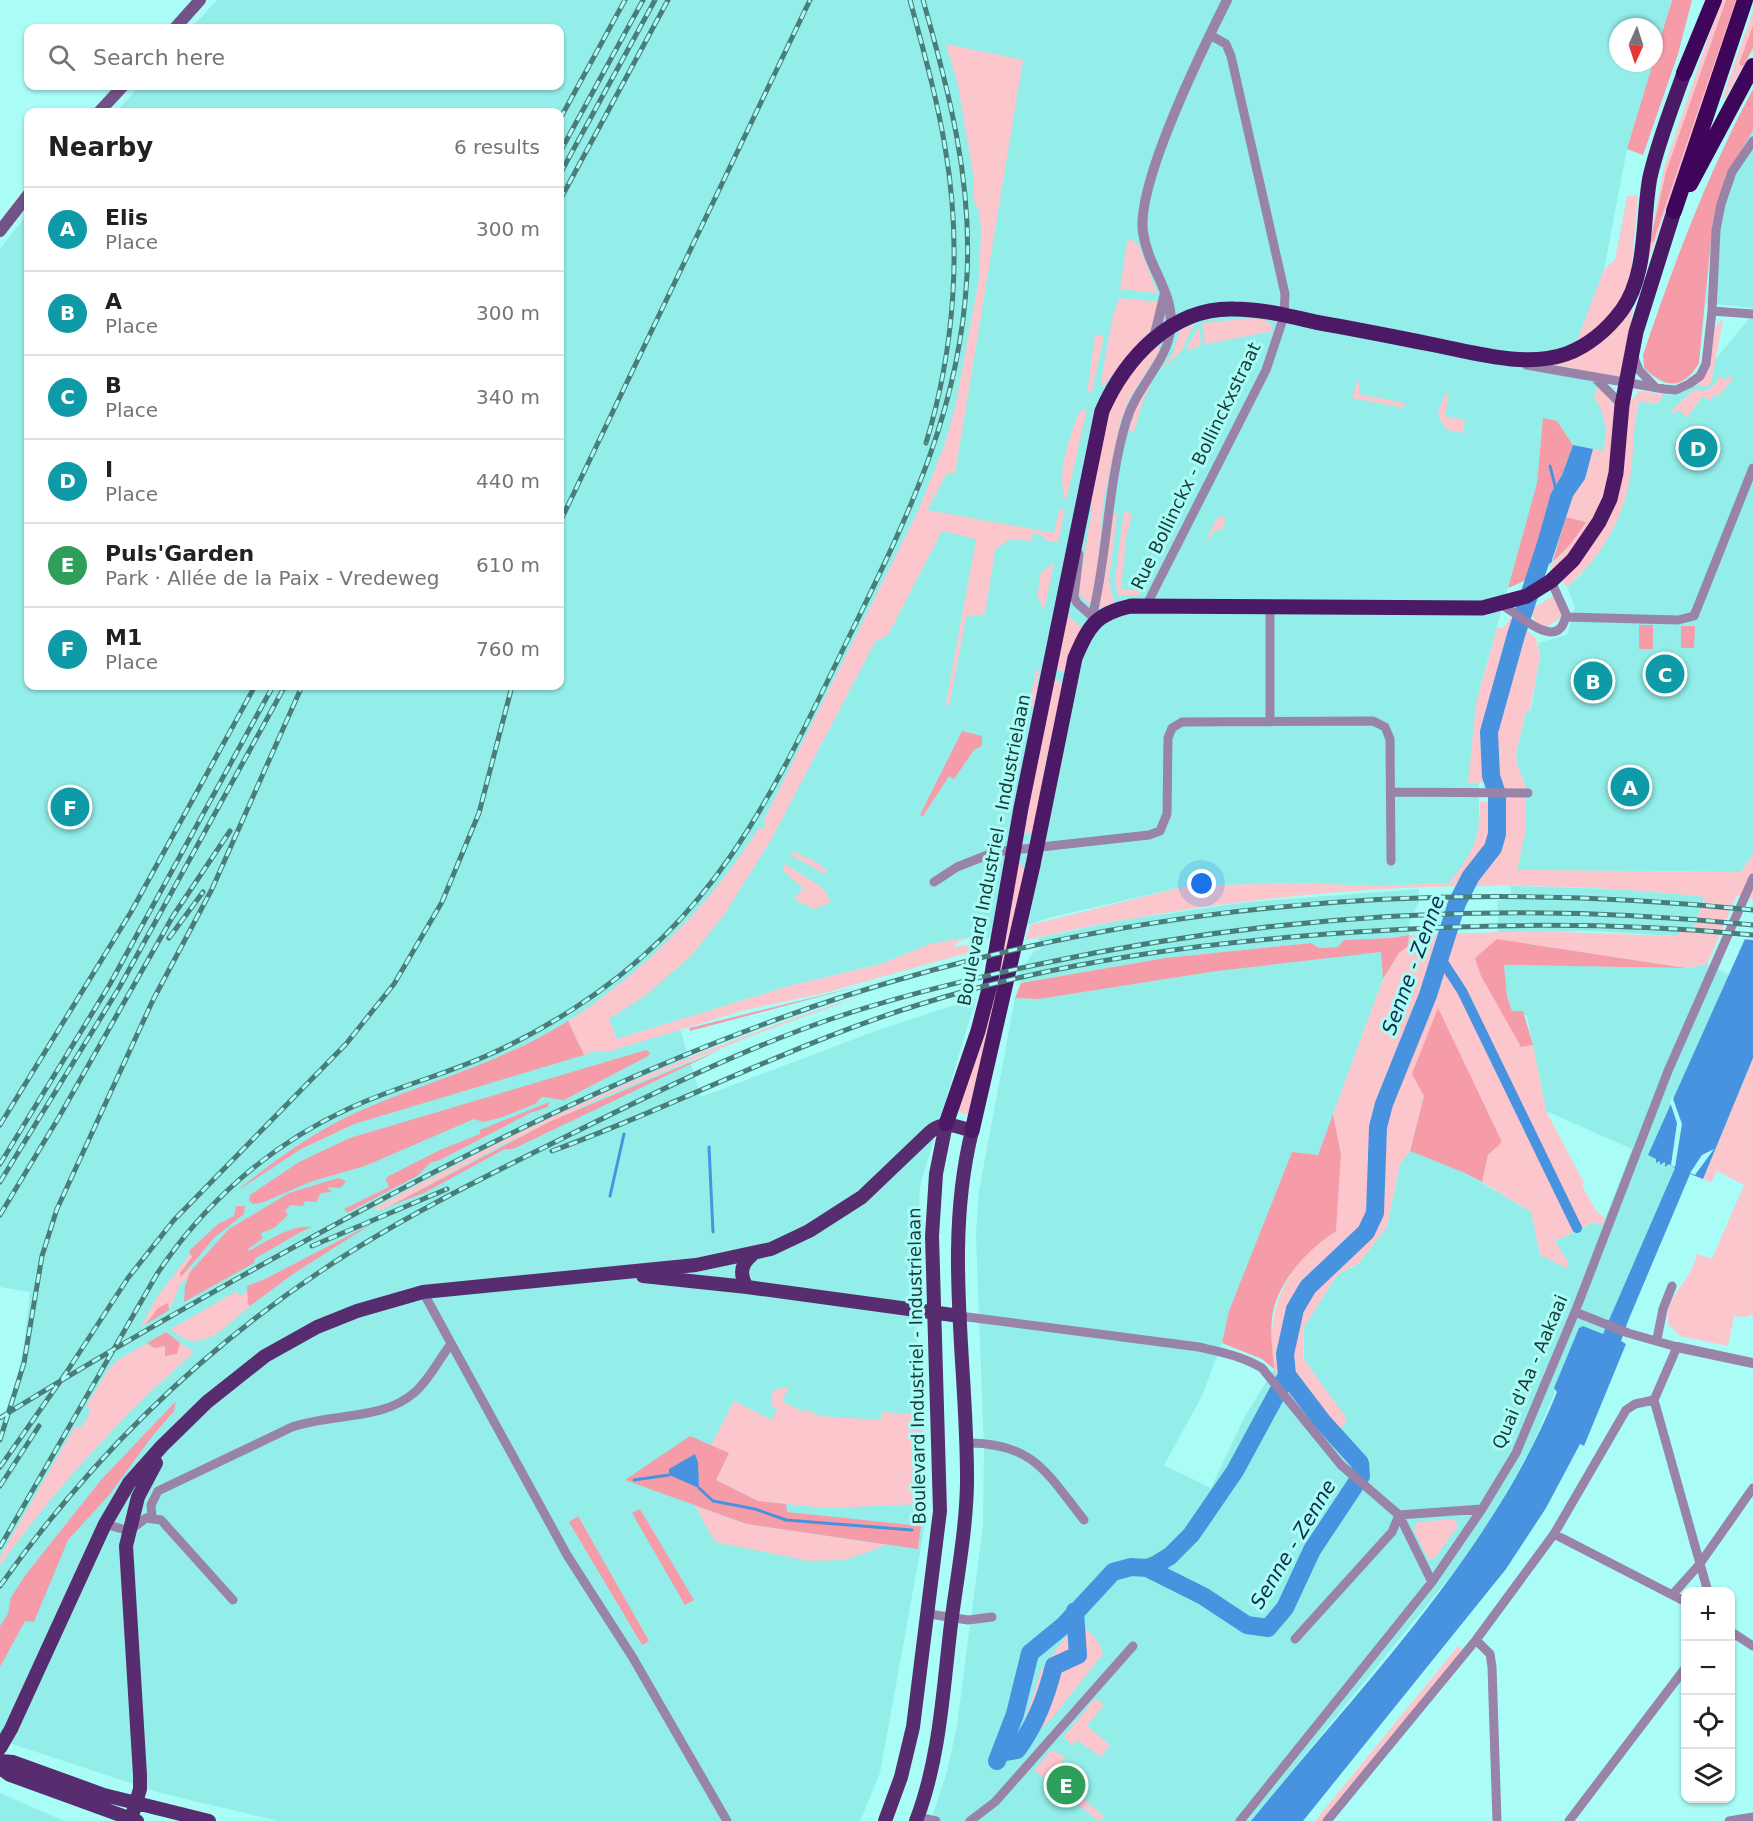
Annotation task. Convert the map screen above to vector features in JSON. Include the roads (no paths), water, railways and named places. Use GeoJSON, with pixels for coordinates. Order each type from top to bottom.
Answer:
{"type":"FeatureCollection","features":[{"type":"Feature","properties":{"kind":"highway"},"geometry":{"type":"LineString","coordinates":[[1170,328],[1195,315],[1233,309],[1284,316],[1501,358],[1545,358],[1564,354],[1583,346],[1598,335],[1624,308],[1638,269],[1653,169],[1704,0]]}},
{"type":"Feature","properties":{"kind":"highway"},"geometry":{"type":"LineString","coordinates":[[1683,73],[1714,0]]}},
{"type":"Feature","properties":{"kind":"highway"},"geometry":{"type":"LineString","coordinates":[[1096,620],[1118,609],[1146,606],[1482,608],[1502,605],[1527,596],[1551,581],[1588,541],[1610,499],[1616,473],[1622,405],[1632,347],[1649,286],[1745,0]]}},
{"type":"Feature","properties":{"kind":"highway"},"geometry":{"type":"LineString","coordinates":[[1674,211],[1753,66]]}},
{"type":"Feature","properties":{"kind":"highway","name":"Boulevard Industriel - Industrielaan"},"geometry":{"type":"LineString","coordinates":[[946,1124],[978,1031],[990,985],[1062,601],[1082,521],[1102,411],[1121,373],[1154,339],[1170,328]]}},
{"type":"Feature","properties":{"kind":"highway","name":"Boulevard Industriel - Industrielaan"},"geometry":{"type":"LineString","coordinates":[[972,1131],[1036,848],[1075,658],[1096,620]]}},
{"type":"Feature","properties":{"kind":"main road"},"geometry":{"type":"LineString","coordinates":[[179,24],[200,0]]}},
{"type":"Feature","properties":{"kind":"main road"},"geometry":{"type":"LineString","coordinates":[[103,108],[119,90]]}},
{"type":"Feature","properties":{"kind":"main road"},"geometry":{"type":"LineString","coordinates":[[0,231],[24,200]]}},
{"type":"Feature","properties":{"kind":"main road"},"geometry":{"type":"LineString","coordinates":[[0,1748],[11,1729],[105,1524],[129,1483],[221,1389],[286,1343],[357,1311],[423,1292],[625,1274],[705,1264],[752,1255],[809,1231],[838,1214],[885,1177],[938,1125],[946,1124],[972,1131]]}},
{"type":"Feature","properties":{"kind":"main road","name":"Boulevard Industriel - Industrielaan"},"geometry":{"type":"LineString","coordinates":[[885,1821],[901,1777],[913,1727],[929,1614],[940,1510],[933,1313],[933,1206],[946,1124]]}},
{"type":"Feature","properties":{"kind":"main road","name":"Boulevard Industriel - Industrielaan"},"geometry":{"type":"LineString","coordinates":[[917,1819],[933,1759],[964,1533],[967,1484],[960,1317],[959,1209],[962,1177],[972,1131]]}},
{"type":"Feature","properties":{"kind":"main road"},"geometry":{"type":"LineString","coordinates":[[747,1287],[742,1269],[743,1262],[752,1255]]}},
{"type":"Feature","properties":{"kind":"main road"},"geometry":{"type":"LineString","coordinates":[[705,1264],[708,1282]]}},
{"type":"Feature","properties":{"kind":"main road"},"geometry":{"type":"LineString","coordinates":[[625,1274],[747,1287],[960,1317]]}},
{"type":"Feature","properties":{"kind":"main road"},"geometry":{"type":"LineString","coordinates":[[0,1768],[10,1775],[134,1820],[140,1775],[126,1569],[129,1531],[143,1484],[176,1434]]}},
{"type":"Feature","properties":{"kind":"main road"},"geometry":{"type":"LineString","coordinates":[[0,1761],[13,1762],[136,1804],[209,1821]]}},
{"type":"Feature","properties":{"kind":"street","name":"Boulevard Industriel - Industrielaan"},"geometry":{"type":"LineString","coordinates":[[1096,620],[1094,609],[1109,501],[1125,426],[1137,394],[1164,356],[1170,328],[1171,305],[1143,232],[1143,203],[1159,155],[1223,1]]}},
{"type":"Feature","properties":{"kind":"street","name":"Rue Bollinckx - Bollinckxstraat"},"geometry":{"type":"LineString","coordinates":[[1146,606],[1266,370],[1284,316],[1285,294],[1231,56],[1226,44],[1210,35]]}},
{"type":"Feature","properties":{"kind":"street"},"geometry":{"type":"LineString","coordinates":[[1501,358],[1519,364],[1676,390],[1700,376],[1706,363],[1712,311],[1716,230],[1721,204],[1732,172],[1753,141]]}},
{"type":"Feature","properties":{"kind":"street"},"geometry":{"type":"LineString","coordinates":[[1154,339],[1165,293]]}},
{"type":"Feature","properties":{"kind":"street"},"geometry":{"type":"LineString","coordinates":[[1171,305],[1179,312],[1195,315]]}},
{"type":"Feature","properties":{"kind":"street"},"geometry":{"type":"LineString","coordinates":[[1712,311],[1753,314]]}},
{"type":"Feature","properties":{"kind":"street"},"geometry":{"type":"LineString","coordinates":[[1632,347],[1639,370],[1657,388]]}},
{"type":"Feature","properties":{"kind":"street"},"geometry":{"type":"LineString","coordinates":[[1592,376],[1622,405]]}},
{"type":"Feature","properties":{"kind":"street"},"geometry":{"type":"LineString","coordinates":[[1566,617],[1678,620],[1694,616],[1753,468]]}},
{"type":"Feature","properties":{"kind":"street","name":"Boulevard Industriel - Industrielaan"},"geometry":{"type":"LineString","coordinates":[[1082,521],[1074,597],[1077,603],[1096,620]]}},
{"type":"Feature","properties":{"kind":"street"},"geometry":{"type":"LineString","coordinates":[[1502,605],[1535,628],[1544,632],[1554,631],[1561,627],[1566,617],[1565,607],[1551,581]]}},
{"type":"Feature","properties":{"kind":"street"},"geometry":{"type":"LineString","coordinates":[[1270,606],[1270,722]]}},
{"type":"Feature","properties":{"kind":"street"},"geometry":{"type":"LineString","coordinates":[[934,882],[973,860],[995,852],[1155,834],[1164,827],[1167,814],[1168,738],[1172,728],[1182,722],[1373,722],[1385,726],[1390,739],[1391,861]]}},
{"type":"Feature","properties":{"kind":"street"},"geometry":{"type":"LineString","coordinates":[[1391,792],[1524,793]]}},
{"type":"Feature","properties":{"kind":"street","name":"Quai d'Aa - Aakaai"},"geometry":{"type":"LineString","coordinates":[[1240,1821],[1432,1582],[1482,1509],[1516,1453],[1575,1312],[1668,1071],[1753,878]]}},
{"type":"Feature","properties":{"kind":"street"},"geometry":{"type":"LineString","coordinates":[[1657,1339],[1663,1309],[1672,1287]]}},
{"type":"Feature","properties":{"kind":"street"},"geometry":{"type":"LineString","coordinates":[[423,1292],[567,1555],[633,1658],[727,1821]]}},
{"type":"Feature","properties":{"kind":"street"},"geometry":{"type":"LineString","coordinates":[[1575,1312],[1628,1333],[1657,1339],[1677,1347],[1753,1363]]}},
{"type":"Feature","properties":{"kind":"street"},"geometry":{"type":"LineString","coordinates":[[960,1317],[1199,1347],[1253,1363],[1262,1368],[1341,1465],[1400,1515],[1432,1582]]}},
{"type":"Feature","properties":{"kind":"street"},"geometry":{"type":"LineString","coordinates":[[152,1517],[151,1505],[158,1491],[292,1427],[311,1420],[374,1412],[396,1405],[416,1392],[451,1344]]}},
{"type":"Feature","properties":{"kind":"street"},"geometry":{"type":"LineString","coordinates":[[1677,1347],[1654,1400],[1706,1587]]}},
{"type":"Feature","properties":{"kind":"street"},"geometry":{"type":"LineString","coordinates":[[1327,1821],[1476,1640],[1554,1534],[1626,1410],[1635,1404],[1654,1400]]}},
{"type":"Feature","properties":{"kind":"street"},"geometry":{"type":"LineString","coordinates":[[965,1443],[998,1444],[1026,1454],[1043,1468],[1084,1520]]}},
{"type":"Feature","properties":{"kind":"street"},"geometry":{"type":"LineString","coordinates":[[1673,1594],[1699,1564],[1753,1488]]}},
{"type":"Feature","properties":{"kind":"street"},"geometry":{"type":"LineString","coordinates":[[1400,1515],[1482,1509]]}},
{"type":"Feature","properties":{"kind":"street"},"geometry":{"type":"LineString","coordinates":[[1295,1639],[1392,1532],[1400,1515]]}},
{"type":"Feature","properties":{"kind":"street"},"geometry":{"type":"LineString","coordinates":[[105,1524],[129,1531],[142,1520],[152,1517],[161,1520],[170,1526],[234,1600]]}},
{"type":"Feature","properties":{"kind":"street"},"geometry":{"type":"LineString","coordinates":[[1554,1534],[1681,1599]]}},
{"type":"Feature","properties":{"kind":"street"},"geometry":{"type":"LineString","coordinates":[[929,1614],[968,1620],[992,1617]]}},
{"type":"Feature","properties":{"kind":"street"},"geometry":{"type":"LineString","coordinates":[[1735,1634],[1753,1646]]}},
{"type":"Feature","properties":{"kind":"street"},"geometry":{"type":"LineString","coordinates":[[1476,1640],[1490,1654],[1492,1667],[1497,1821]]}},
{"type":"Feature","properties":{"kind":"street"},"geometry":{"type":"LineString","coordinates":[[970,1821],[995,1802],[1133,1647]]}},
{"type":"Feature","properties":{"kind":"street"},"geometry":{"type":"LineString","coordinates":[[1569,1821],[1681,1674]]}},
{"type":"Feature","properties":{"kind":"street"},"geometry":{"type":"LineString","coordinates":[[1729,1821],[1753,1817]]}},
{"type":"Feature","properties":{"kind":"street"},"geometry":{"type":"LineString","coordinates":[[917,1819],[936,1821]]}},
{"type":"Feature","properties":{"kind":"waterway"},"geometry":{"type":"LineString","coordinates":[[1550,466],[1556,490]]}},
{"type":"Feature","properties":{"kind":"waterway","name":"Senne - Zenne"},"geometry":{"type":"LineString","coordinates":[[997,1761],[1015,1714],[1030,1653],[1063,1626],[1113,1572],[1131,1567],[1147,1568],[1157,1564],[1170,1556],[1191,1535],[1235,1471],[1287,1375],[1285,1354],[1295,1309],[1308,1287],[1366,1232],[1375,1213],[1378,1127],[1384,1104],[1428,995],[1457,903],[1471,876],[1493,848],[1497,834],[1497,794],[1491,776],[1489,732],[1516,635],[1548,538]]}},
{"type":"Feature","properties":{"kind":"waterway"},"geometry":{"type":"LineString","coordinates":[[1441,959],[1462,991],[1577,1228]]}},
{"type":"Feature","properties":{"kind":"waterway"},"geometry":{"type":"LineString","coordinates":[[610,1196],[624,1134]]}},
{"type":"Feature","properties":{"kind":"waterway"},"geometry":{"type":"LineString","coordinates":[[709,1147],[713,1232]]}},
{"type":"Feature","properties":{"kind":"waterway","name":"Senne - Zenne"},"geometry":{"type":"LineString","coordinates":[[1147,1568],[1203,1596],[1247,1625],[1268,1628],[1285,1608],[1312,1550],[1361,1476],[1360,1463],[1322,1421],[1287,1375]]}},
{"type":"Feature","properties":{"kind":"waterway"},"geometry":{"type":"LineString","coordinates":[[634,1480],[669,1475]]}},
{"type":"Feature","properties":{"kind":"waterway"},"geometry":{"type":"LineString","coordinates":[[699,1488],[713,1501],[755,1509],[786,1520],[912,1530]]}},
{"type":"Feature","properties":{"kind":"waterway"},"geometry":{"type":"LineString","coordinates":[[1000,1753],[1017,1750],[1024,1740],[1040,1710],[1054,1666],[1078,1655],[1075,1611]]}},
{"type":"Feature","properties":{"kind":"railway"},"geometry":{"type":"LineString","coordinates":[[564,112],[625,0]]}},
{"type":"Feature","properties":{"kind":"railway"},"geometry":{"type":"LineString","coordinates":[[564,145],[643,0]]}},
{"type":"Feature","properties":{"kind":"railway"},"geometry":{"type":"LineString","coordinates":[[564,167],[655,0]]}},
{"type":"Feature","properties":{"kind":"railway"},"geometry":{"type":"LineString","coordinates":[[564,193],[668,0]]}},
{"type":"Feature","properties":{"kind":"railway"},"geometry":{"type":"LineString","coordinates":[[564,514],[810,0]]}},
{"type":"Feature","properties":{"kind":"railway"},"geometry":{"type":"LineString","coordinates":[[910,0],[942,129],[953,221],[953,296],[949,333],[944,370],[926,443]]}},
{"type":"Feature","properties":{"kind":"railway"},"geometry":{"type":"LineString","coordinates":[[0,1547],[157,1274],[196,1223],[218,1200],[266,1158],[319,1124],[348,1109],[508,1046],[573,1009],[624,973],[667,933],[705,891],[738,845],[767,797],[795,747],[910,507],[942,419],[954,373],[967,275],[966,205],[950,102],[923,0]]}},
{"type":"Feature","properties":{"kind":"railway"},"geometry":{"type":"LineString","coordinates":[[0,1125],[131,912],[253,690]]}},
{"type":"Feature","properties":{"kind":"railway"},"geometry":{"type":"LineString","coordinates":[[0,1164],[110,984],[271,690]]}},
{"type":"Feature","properties":{"kind":"railway"},"geometry":{"type":"LineString","coordinates":[[0,1182],[119,988],[283,690]]}},
{"type":"Feature","properties":{"kind":"railway"},"geometry":{"type":"LineString","coordinates":[[0,1440],[24,1363],[42,1256],[57,1209],[153,1000],[212,889],[300,690]]}},
{"type":"Feature","properties":{"kind":"railway"},"geometry":{"type":"LineString","coordinates":[[0,1467],[66,1373],[128,1278],[174,1220],[346,1044],[394,984],[442,902],[479,813],[511,690]]}},
{"type":"Feature","properties":{"kind":"railway"},"geometry":{"type":"LineString","coordinates":[[0,1215],[59,1117],[173,916],[230,831]]}},
{"type":"Feature","properties":{"kind":"railway"},"geometry":{"type":"LineString","coordinates":[[169,938],[203,892]]}},
{"type":"Feature","properties":{"kind":"railway"},"geometry":{"type":"LineString","coordinates":[[0,1418],[217,1290],[470,1154],[654,1068],[717,1042],[845,996],[957,964],[1069,938],[1181,919],[1295,905],[1408,898],[1523,897],[1637,901],[1753,910]]}},
{"type":"Feature","properties":{"kind":"railway"},"geometry":{"type":"LineString","coordinates":[[0,1586],[69,1496],[146,1414],[230,1339],[321,1271],[406,1219],[494,1173],[690,1076],[795,1032],[908,995],[1040,964],[1217,933],[1306,923],[1395,916],[1485,913],[1664,917],[1753,925]]}},
{"type":"Feature","properties":{"kind":"railway"},"geometry":{"type":"LineString","coordinates":[[552,1151],[644,1115],[827,1037],[921,1004],[1028,976],[1137,955],[1246,941],[1406,929],[1554,925],[1654,928],[1753,935]]}},
{"type":"Feature","properties":{"kind":"railway"},"geometry":{"type":"LineString","coordinates":[[312,1246],[447,1189]]}},
{"type":"Feature","properties":{"kind":"railway"},"geometry":{"type":"LineString","coordinates":[[0,1486],[39,1426]]}},
{"type":"Feature","properties":{"kind":"place","name":"I"},"geometry":{"type":"Point","coordinates":[1698,448]}},
{"type":"Feature","properties":{"kind":"place","name":"B"},"geometry":{"type":"Point","coordinates":[1665,674]}},
{"type":"Feature","properties":{"kind":"place","name":"A"},"geometry":{"type":"Point","coordinates":[1593,681]}},
{"type":"Feature","properties":{"kind":"place","name":"Elis"},"geometry":{"type":"Point","coordinates":[1630,787]}},
{"type":"Feature","properties":{"kind":"place","name":"M1"},"geometry":{"type":"Point","coordinates":[70,807]}},
{"type":"Feature","properties":{"kind":"place","name":"Puls'Garden"},"geometry":{"type":"Point","coordinates":[1066,1785]}}]}
